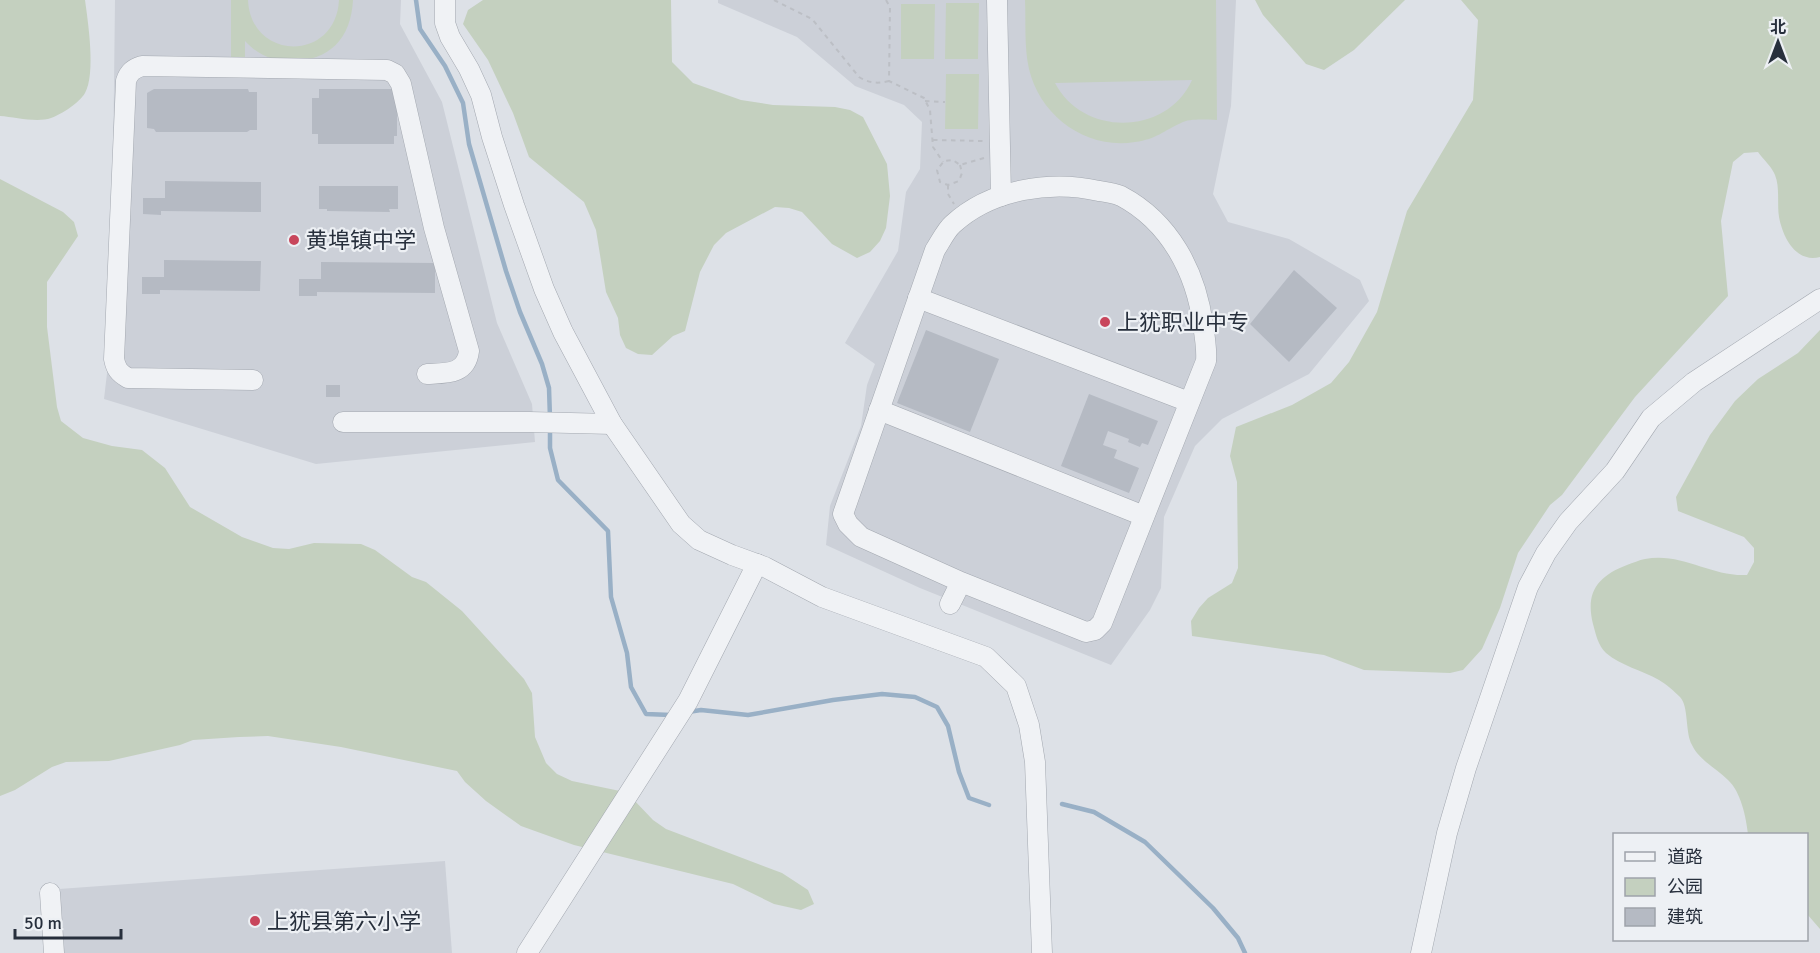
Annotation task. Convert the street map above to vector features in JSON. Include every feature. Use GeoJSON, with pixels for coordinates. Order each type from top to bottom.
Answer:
{"type":"FeatureCollection","features":[{"type":"Feature","properties":{"kind":"street"},"geometry":{"type":"LineString","coordinates":[[445,0],[446,23],[450,37],[481,95],[495,148],[544,289],[562,332],[612,424],[681,524],[699,540],[757,564],[822,597],[986,657],[1016,686],[1029,725],[1035,762],[1042,953]]}},
{"type":"Feature","properties":{"kind":"street"},"geometry":{"type":"LineString","coordinates":[[997,0],[1001,196]]}},
{"type":"Feature","properties":{"kind":"street"},"geometry":{"type":"LineString","coordinates":[[254,380],[128,378],[121,375],[115,368],[126,81],[134,69],[142,66],[387,70],[395,74],[401,84],[434,228],[469,351],[468,358],[459,370],[451,373],[427,374]]}},
{"type":"Feature","properties":{"kind":"street"},"geometry":{"type":"LineString","coordinates":[[1077,186],[1119,195],[1164,230],[1191,274],[1200,302],[1206,361],[1102,623],[1095,630],[1086,632],[961,582],[861,537],[848,524],[843,514],[935,250],[952,224],[1001,196],[1036,187],[1077,186]]}},
{"type":"Feature","properties":{"kind":"street"},"geometry":{"type":"LineString","coordinates":[[918,298],[1190,402]]}},
{"type":"Feature","properties":{"kind":"street"},"geometry":{"type":"LineString","coordinates":[[1421,953],[1447,833],[1466,768],[1528,587],[1546,553],[1568,522],[1615,471],[1650,418],[1694,382],[1820,299]]}},
{"type":"Feature","properties":{"kind":"street"},"geometry":{"type":"LineString","coordinates":[[879,410],[1144,516]]}},
{"type":"Feature","properties":{"kind":"street"},"geometry":{"type":"LineString","coordinates":[[343,422],[612,424]]}},
{"type":"Feature","properties":{"kind":"street"},"geometry":{"type":"LineString","coordinates":[[527,953],[687,701],[757,564]]}},
{"type":"Feature","properties":{"kind":"street"},"geometry":{"type":"LineString","coordinates":[[950,604],[961,582]]}},
{"type":"Feature","properties":{"kind":"street"},"geometry":{"type":"LineString","coordinates":[[50,893],[54,953]]}},
{"type":"Feature","properties":{"kind":"path"},"geometry":{"type":"LineString","coordinates":[[774,0],[812,19],[859,77],[867,82],[889,81],[924,98],[930,110],[933,147],[943,162]]}},
{"type":"Feature","properties":{"kind":"path"},"geometry":{"type":"LineString","coordinates":[[886,0],[890,7],[889,81]]}},
{"type":"Feature","properties":{"kind":"path"},"geometry":{"type":"LineString","coordinates":[[925,101],[945,102]]}},
{"type":"Feature","properties":{"kind":"path"},"geometry":{"type":"LineString","coordinates":[[933,140],[988,141]]}},
{"type":"Feature","properties":{"kind":"path"},"geometry":{"type":"LineString","coordinates":[[960,165],[989,158]]}},
{"type":"Feature","properties":{"kind":"path"},"geometry":{"type":"LineString","coordinates":[[953,160],[960,165],[962,177],[956,184],[948,185],[940,182],[937,174],[938,166],[943,162],[953,160]]}},
{"type":"Feature","properties":{"kind":"path"},"geometry":{"type":"LineString","coordinates":[[948,185],[948,194],[957,208]]}},
{"type":"Feature","properties":{"kind":"shaded area","name":"黄埠镇中学"},"geometry":{"type":"Polygon","coordinates":[[[115,0],[401,0],[400,24],[442,102],[497,323],[532,404],[535,442],[316,464],[104,399],[111,339],[115,0]]]}},
{"type":"Feature","properties":{"kind":"shaded area","name":"上犹职业中专"},"geometry":{"type":"Polygon","coordinates":[[[718,0],[1236,0],[1231,106],[1213,194],[1228,222],[1289,239],[1360,280],[1369,301],[1309,374],[1222,419],[1195,446],[1164,517],[1161,588],[1150,610],[1111,665],[920,588],[826,545],[830,506],[861,426],[867,385],[875,364],[845,343],[898,251],[906,192],[920,169],[922,122],[904,105],[855,86],[797,37],[718,3],[718,0]]]}},
{"type":"Feature","properties":{"kind":"shaded area","name":"上犹县第六小学"},"geometry":{"type":"Polygon","coordinates":[[[445,861],[452,953],[64,953],[59,889],[445,861]]]}},
{"type":"Feature","properties":{"kind":"green space"},"geometry":{"type":"Polygon","coordinates":[[[0,0],[85,0],[91,61],[88,84],[79,101],[60,114],[39,120],[0,116],[0,0]]]}},
{"type":"Feature","properties":{"kind":"green space"},"geometry":{"type":"Polygon","coordinates":[[[231,0],[248,0],[253,20],[263,35],[277,44],[294,46],[310,44],[324,35],[334,20],[339,0],[353,0],[348,26],[343,36],[327,52],[304,60],[284,61],[266,56],[245,41],[245,61],[231,61],[231,0]]]}},
{"type":"Feature","properties":{"kind":"green space"},"geometry":{"type":"Polygon","coordinates":[[[483,0],[671,0],[672,62],[693,83],[741,100],[773,105],[835,107],[850,110],[863,117],[887,164],[890,196],[886,228],[880,241],[870,252],[857,258],[832,244],[802,212],[775,207],[726,233],[714,245],[700,272],[685,331],[673,336],[652,355],[638,354],[626,348],[620,335],[618,318],[606,292],[596,230],[584,202],[529,157],[513,113],[488,60],[463,24],[468,10],[483,0]]]}},
{"type":"Feature","properties":{"kind":"green space"},"geometry":{"type":"Polygon","coordinates":[[[1025,0],[1216,0],[1217,120],[1189,120],[1149,139],[1117,143],[1099,141],[1068,126],[1054,115],[1043,101],[1029,69],[1025,0]],[[1192,80],[1055,83],[1068,101],[1085,113],[1104,121],[1125,123],[1145,120],[1164,112],[1180,98],[1192,80]]]}},
{"type":"Feature","properties":{"kind":"green space"},"geometry":{"type":"Polygon","coordinates":[[[1255,0],[1405,0],[1354,50],[1324,70],[1306,64],[1263,15],[1255,0]]]}},
{"type":"Feature","properties":{"kind":"green space"},"geometry":{"type":"Polygon","coordinates":[[[1461,0],[1820,0],[1820,257],[1812,258],[1798,253],[1787,240],[1779,217],[1775,175],[1758,152],[1744,153],[1733,162],[1721,221],[1728,296],[1635,397],[1562,495],[1550,505],[1518,553],[1500,608],[1482,649],[1463,670],[1450,673],[1364,670],[1324,655],[1192,636],[1191,621],[1199,608],[1208,598],[1232,583],[1238,568],[1237,482],[1230,456],[1236,427],[1292,405],[1331,383],[1349,362],[1377,312],[1407,211],[1473,100],[1478,20],[1461,0]]]}},
{"type":"Feature","properties":{"kind":"green space"},"geometry":{"type":"Polygon","coordinates":[[[946,3],[979,3],[978,59],[945,59],[946,3]]]}},
{"type":"Feature","properties":{"kind":"green space"},"geometry":{"type":"Polygon","coordinates":[[[901,4],[935,4],[934,59],[901,59],[901,4]]]}},
{"type":"Feature","properties":{"kind":"green space"},"geometry":{"type":"Polygon","coordinates":[[[946,74],[979,74],[978,129],[945,129],[946,74]]]}},
{"type":"Feature","properties":{"kind":"green space"},"geometry":{"type":"Polygon","coordinates":[[[0,179],[63,212],[74,222],[78,236],[47,282],[47,327],[57,407],[61,421],[83,438],[112,446],[142,450],[165,468],[190,507],[242,537],[273,548],[289,549],[314,543],[361,544],[375,550],[412,577],[426,582],[462,611],[524,679],[532,693],[535,737],[546,763],[557,774],[572,781],[620,791],[633,799],[653,820],[666,829],[782,873],[808,890],[814,904],[801,910],[774,904],[733,884],[574,845],[521,826],[486,801],[465,782],[457,771],[341,747],[268,736],[193,740],[109,761],[66,762],[52,767],[15,790],[0,796],[0,179]]]}},
{"type":"Feature","properties":{"kind":"green space"},"geometry":{"type":"Polygon","coordinates":[[[1820,330],[1820,929],[1808,915],[1808,833],[1748,833],[1740,798],[1733,785],[1703,760],[1692,745],[1683,701],[1659,680],[1606,653],[1596,636],[1591,613],[1593,594],[1601,580],[1617,569],[1645,559],[1671,559],[1734,575],[1747,575],[1754,562],[1754,548],[1744,537],[1678,511],[1676,497],[1710,435],[1735,401],[1758,379],[1798,353],[1820,330]]]}},
{"type":"Feature","properties":{"kind":"building"},"geometry":{"type":"Polygon","coordinates":[[[154,89],[248,89],[249,92],[257,92],[257,130],[247,132],[156,132],[154,129],[147,128],[147,93],[154,89]]]}},
{"type":"Feature","properties":{"kind":"building"},"geometry":{"type":"Polygon","coordinates":[[[319,89],[393,89],[393,95],[397,95],[397,136],[394,136],[394,144],[318,144],[318,134],[312,134],[312,98],[319,98],[319,89]]]}},
{"type":"Feature","properties":{"kind":"building"},"geometry":{"type":"Polygon","coordinates":[[[165,181],[261,182],[261,212],[161,211],[161,215],[143,214],[143,198],[165,198],[165,181]]]}},
{"type":"Feature","properties":{"kind":"building"},"geometry":{"type":"Polygon","coordinates":[[[319,186],[398,186],[398,209],[389,209],[390,212],[319,209],[319,186]]]}},
{"type":"Feature","properties":{"kind":"building"},"geometry":{"type":"Polygon","coordinates":[[[164,260],[261,261],[260,291],[160,290],[160,294],[142,294],[142,277],[164,277],[164,260]]]}},
{"type":"Feature","properties":{"kind":"building"},"geometry":{"type":"Polygon","coordinates":[[[321,262],[435,263],[435,293],[317,292],[317,296],[299,296],[299,279],[321,279],[321,262]]]}},
{"type":"Feature","properties":{"kind":"building"},"geometry":{"type":"Polygon","coordinates":[[[1294,270],[1337,308],[1289,362],[1250,324],[1294,270]]]}},
{"type":"Feature","properties":{"kind":"building"},"geometry":{"type":"Polygon","coordinates":[[[926,330],[999,359],[970,432],[897,403],[926,330]]]}},
{"type":"Feature","properties":{"kind":"building"},"geometry":{"type":"Polygon","coordinates":[[[326,385],[340,385],[340,397],[326,397],[326,385]]]}},
{"type":"Feature","properties":{"kind":"building"},"geometry":{"type":"Polygon","coordinates":[[[1089,394],[1158,421],[1148,445],[1142,443],[1140,447],[1128,442],[1129,439],[1108,431],[1103,445],[1117,450],[1114,458],[1139,468],[1129,493],[1061,466],[1089,394]]]}},
{"type":"Feature","properties":{"kind":"waterway"},"geometry":{"type":"LineString","coordinates":[[416,0],[420,29],[445,66],[463,103],[469,144],[506,271],[549,388],[550,418]]}},
{"type":"Feature","properties":{"kind":"waterway"},"geometry":{"type":"LineString","coordinates":[[550,427],[550,448],[558,480],[608,531],[611,597],[627,653],[631,687],[646,714],[671,715]]}},
{"type":"Feature","properties":{"kind":"waterway"},"geometry":{"type":"LineString","coordinates":[[688,712],[701,710],[748,715],[882,694],[915,697],[937,707],[948,726],[959,772],[969,798],[989,805]]}},
{"type":"Feature","properties":{"kind":"waterway"},"geometry":{"type":"LineString","coordinates":[[1062,804],[1094,812],[1145,842],[1213,908],[1238,938],[1245,953]]}},
{"type":"Feature","properties":{"kind":"place","name":"黄埠镇中学"},"geometry":{"type":"Point","coordinates":[294,240]}},
{"type":"Feature","properties":{"kind":"place","name":"上犹职业中专"},"geometry":{"type":"Point","coordinates":[1105,322]}},
{"type":"Feature","properties":{"kind":"place","name":"上犹县第六小学"},"geometry":{"type":"Point","coordinates":[255,921]}}]}
